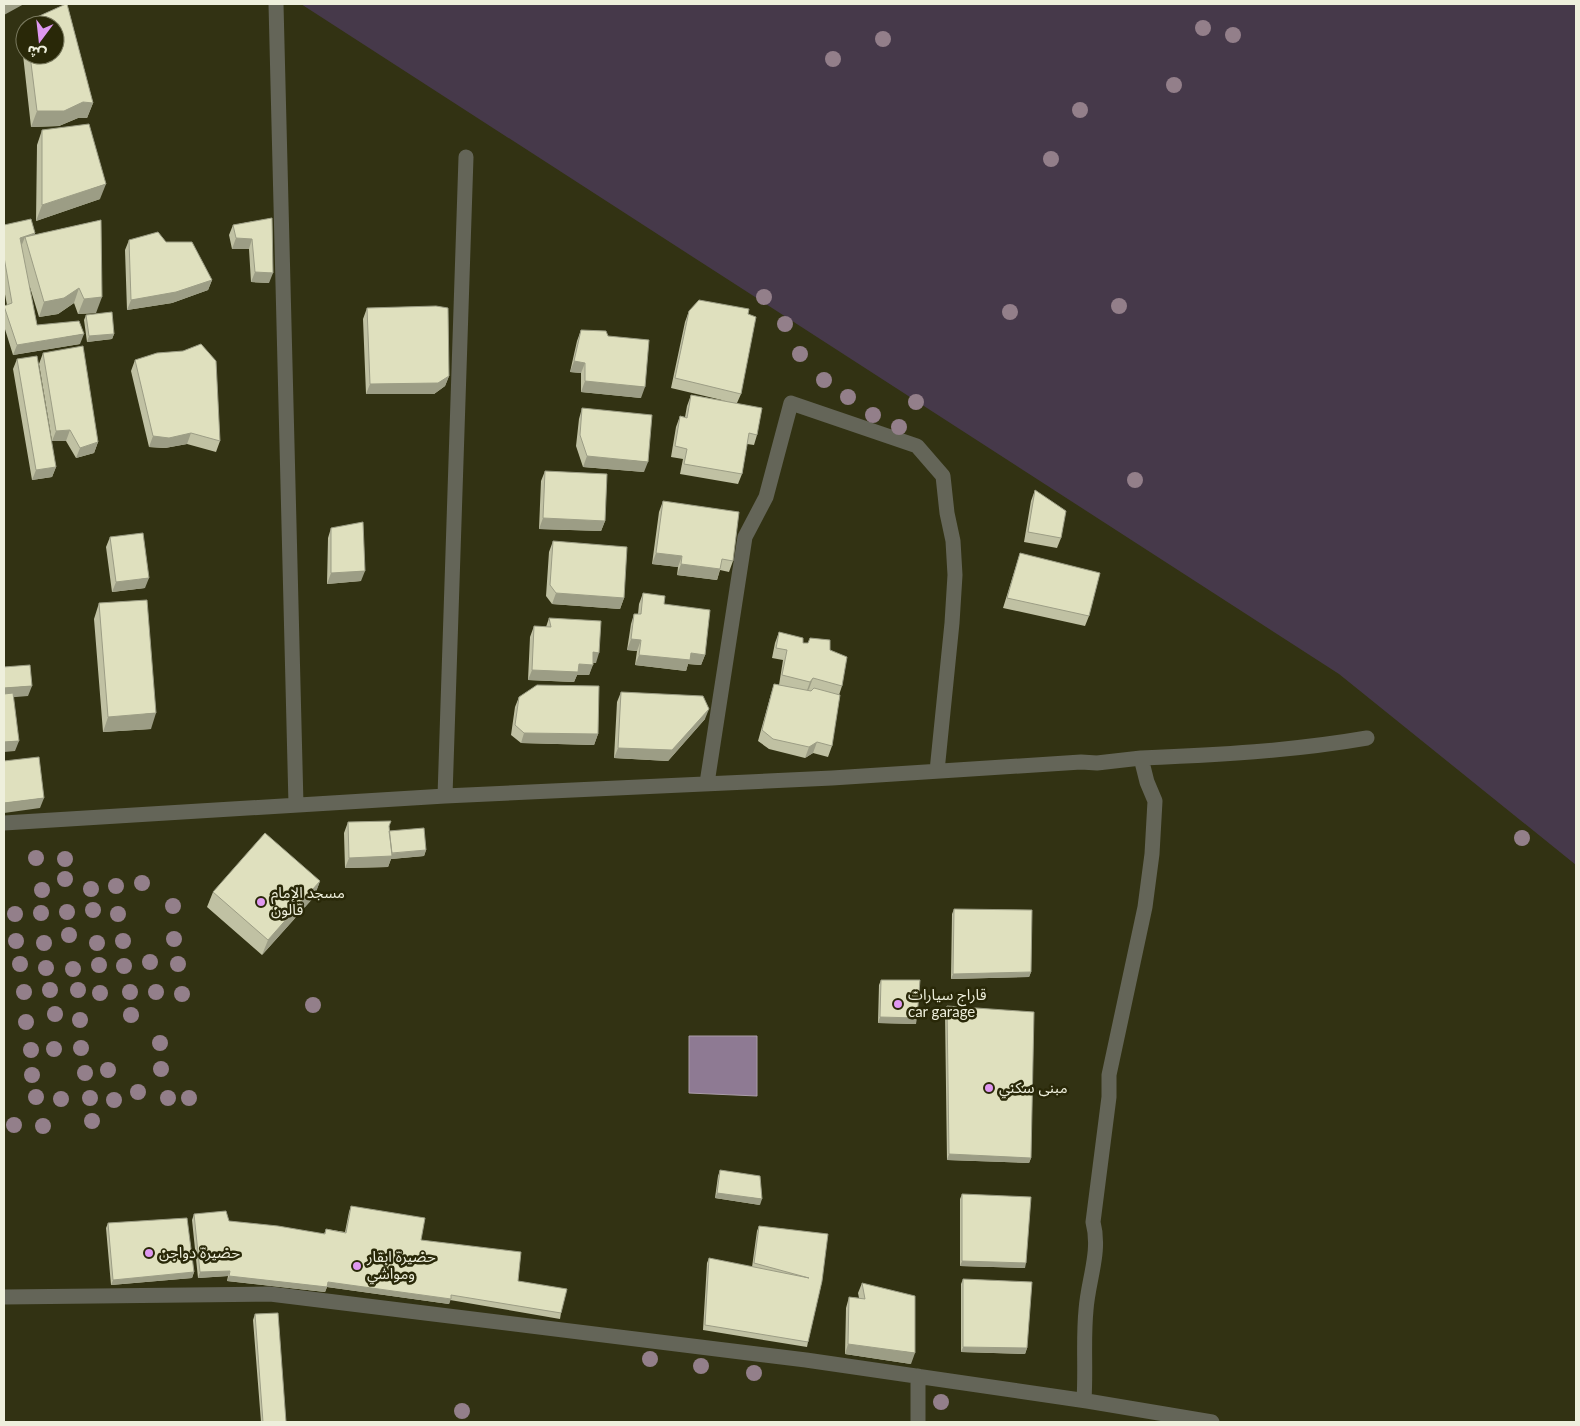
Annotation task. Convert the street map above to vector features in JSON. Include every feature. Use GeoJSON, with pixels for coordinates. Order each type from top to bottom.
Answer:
{"type":"FeatureCollection","features":[{"type":"Feature","properties":{"kind":"street"},"geometry":{"type":"LineString","coordinates":[[276,4],[296,805]]}},
{"type":"Feature","properties":{"kind":"street"},"geometry":{"type":"LineString","coordinates":[[445,796],[466,157]]}},
{"type":"Feature","properties":{"kind":"street"},"geometry":{"type":"LineString","coordinates":[[707,783],[745,537],[766,497],[791,403],[917,446],[943,476],[947,513],[953,541],[955,575],[937,771]]}},
{"type":"Feature","properties":{"kind":"street"},"geometry":{"type":"LineString","coordinates":[[4,823],[445,796],[832,778],[1081,762],[1097,763],[1141,758],[1285,750],[1323,746],[1367,738]]}},
{"type":"Feature","properties":{"kind":"street"},"geometry":{"type":"LineString","coordinates":[[1084,1400],[1086,1307],[1094,1262],[1096,1240],[1093,1222],[1110,1076],[1145,907],[1152,854],[1155,802],[1141,758]]}},
{"type":"Feature","properties":{"kind":"street"},"geometry":{"type":"LineString","coordinates":[[4,1297],[270,1294],[521,1324],[918,1376],[1084,1400],[1205,1422]]}},
{"type":"Feature","properties":{"kind":"street"},"geometry":{"type":"LineString","coordinates":[[918,1376],[918,1422]]}},
{"type":"Feature","properties":{"kind":"shaded area"},"geometry":{"type":"Polygon","coordinates":[[[301,4],[1576,4],[1576,865],[1339,674],[301,4]]]}},
{"type":"Feature","properties":{"kind":"shaded area"},"geometry":{"type":"Polygon","coordinates":[[[689,1036],[757,1036],[757,1096],[689,1093],[689,1036]]]}},
{"type":"Feature","properties":{"kind":"building"},"geometry":{"type":"Polygon","coordinates":[[[67,4],[93,103],[83,102],[64,111],[37,111],[31,65],[65,65],[65,15],[42,15],[67,4]]]}},
{"type":"Feature","properties":{"kind":"building"},"geometry":{"type":"Polygon","coordinates":[[[89,124],[106,184],[42,205],[42,130],[89,124]]]}},
{"type":"Feature","properties":{"kind":"building"},"geometry":{"type":"Polygon","coordinates":[[[272,218],[273,273],[255,272],[252,239],[236,238],[233,225],[272,218]]]}},
{"type":"Feature","properties":{"kind":"building"},"geometry":{"type":"Polygon","coordinates":[[[31,219],[35,233],[20,238],[37,325],[79,321],[84,334],[17,345],[4,306],[12,303],[4,257],[4,225],[31,219]]]}},
{"type":"Feature","properties":{"kind":"building"},"geometry":{"type":"Polygon","coordinates":[[[101,220],[102,297],[84,299],[79,288],[64,298],[44,302],[25,237],[101,220]]]}},
{"type":"Feature","properties":{"kind":"building"},"geometry":{"type":"Polygon","coordinates":[[[158,232],[166,242],[192,242],[212,280],[176,292],[131,300],[129,240],[158,232]]]}},
{"type":"Feature","properties":{"kind":"building"},"geometry":{"type":"Polygon","coordinates":[[[699,300],[749,309],[748,314],[756,317],[741,394],[675,378],[689,311],[699,300]]]}},
{"type":"Feature","properties":{"kind":"building"},"geometry":{"type":"Polygon","coordinates":[[[436,306],[448,308],[449,376],[438,383],[370,384],[367,308],[436,306]]]}},
{"type":"Feature","properties":{"kind":"building"},"geometry":{"type":"Polygon","coordinates":[[[112,312],[114,334],[89,336],[86,315],[112,312]]]}},
{"type":"Feature","properties":{"kind":"building"},"geometry":{"type":"Polygon","coordinates":[[[581,330],[606,331],[608,336],[649,340],[645,387],[585,381],[585,363],[574,361],[581,330]]]}},
{"type":"Feature","properties":{"kind":"building"},"geometry":{"type":"Polygon","coordinates":[[[201,344],[216,361],[220,441],[191,433],[169,438],[153,436],[135,360],[157,353],[183,351],[201,344]]]}},
{"type":"Feature","properties":{"kind":"building"},"geometry":{"type":"Polygon","coordinates":[[[83,346],[98,442],[80,448],[70,430],[56,431],[43,353],[83,346]]]}},
{"type":"Feature","properties":{"kind":"building"},"geometry":{"type":"Polygon","coordinates":[[[37,356],[56,467],[36,470],[17,359],[37,356]]]}},
{"type":"Feature","properties":{"kind":"building"},"geometry":{"type":"Polygon","coordinates":[[[691,395],[762,408],[757,435],[749,433],[742,474],[684,464],[687,449],[675,446],[680,416],[687,418],[691,395]]]}},
{"type":"Feature","properties":{"kind":"building"},"geometry":{"type":"Polygon","coordinates":[[[582,408],[652,415],[648,462],[587,456],[580,435],[582,408]]]}},
{"type":"Feature","properties":{"kind":"building"},"geometry":{"type":"Polygon","coordinates":[[[545,471],[607,474],[605,521],[543,518],[545,471]]]}},
{"type":"Feature","properties":{"kind":"building"},"geometry":{"type":"Polygon","coordinates":[[[1035,490],[1066,511],[1061,538],[1028,532],[1035,490]]]}},
{"type":"Feature","properties":{"kind":"building"},"geometry":{"type":"Polygon","coordinates":[[[663,501],[739,512],[733,561],[722,559],[720,569],[681,564],[682,556],[656,553],[663,501]]]}},
{"type":"Feature","properties":{"kind":"building"},"geometry":{"type":"Polygon","coordinates":[[[363,522],[365,571],[331,573],[331,528],[363,522]]]}},
{"type":"Feature","properties":{"kind":"building"},"geometry":{"type":"Polygon","coordinates":[[[143,533],[149,578],[116,582],[110,537],[143,533]]]}},
{"type":"Feature","properties":{"kind":"building"},"geometry":{"type":"Polygon","coordinates":[[[553,541],[627,547],[624,598],[556,593],[550,585],[553,541]]]}},
{"type":"Feature","properties":{"kind":"building"},"geometry":{"type":"Polygon","coordinates":[[[1020,553],[1100,573],[1089,616],[1007,598],[1020,553]]]}},
{"type":"Feature","properties":{"kind":"building"},"geometry":{"type":"Polygon","coordinates":[[[643,593],[665,596],[664,604],[710,610],[705,655],[691,653],[690,660],[639,655],[641,640],[631,639],[634,614],[641,614],[643,593]]]}},
{"type":"Feature","properties":{"kind":"building"},"geometry":{"type":"Polygon","coordinates":[[[147,600],[156,713],[108,717],[99,603],[147,600]]]}},
{"type":"Feature","properties":{"kind":"building"},"geometry":{"type":"Polygon","coordinates":[[[549,618],[601,621],[599,653],[593,652],[593,665],[579,664],[578,672],[532,670],[534,626],[551,627],[549,618]]]}},
{"type":"Feature","properties":{"kind":"building"},"geometry":{"type":"Polygon","coordinates":[[[779,632],[803,638],[803,643],[808,643],[810,638],[830,640],[830,650],[847,657],[842,686],[813,678],[810,682],[782,675],[787,650],[776,648],[779,632]]]}},
{"type":"Feature","properties":{"kind":"building"},"geometry":{"type":"Polygon","coordinates":[[[30,665],[32,686],[4,688],[4,667],[30,665]]]}},
{"type":"Feature","properties":{"kind":"building"},"geometry":{"type":"Polygon","coordinates":[[[774,684],[811,691],[814,688],[840,695],[832,746],[817,742],[809,747],[773,739],[762,730],[774,684]]]}},
{"type":"Feature","properties":{"kind":"building"},"geometry":{"type":"Polygon","coordinates":[[[537,685],[599,686],[598,734],[524,733],[515,725],[519,697],[537,685]]]}},
{"type":"Feature","properties":{"kind":"building"},"geometry":{"type":"Polygon","coordinates":[[[621,692],[703,696],[709,709],[672,750],[618,748],[621,692]]]}},
{"type":"Feature","properties":{"kind":"building"},"geometry":{"type":"Polygon","coordinates":[[[13,693],[19,741],[4,742],[4,694],[13,693]]]}},
{"type":"Feature","properties":{"kind":"building"},"geometry":{"type":"Polygon","coordinates":[[[39,757],[44,798],[4,803],[4,761],[39,757]]]}},
{"type":"Feature","properties":{"kind":"building"},"geometry":{"type":"Polygon","coordinates":[[[391,821],[389,826],[392,856],[349,858],[348,822],[391,821]]]}},
{"type":"Feature","properties":{"kind":"building"},"geometry":{"type":"Polygon","coordinates":[[[424,828],[426,850],[392,853],[389,831],[424,828]]]}},
{"type":"Feature","properties":{"kind":"building","name":"مسجد الإمام قالون"},"geometry":{"type":"Polygon","coordinates":[[[265,833],[320,881],[268,940],[213,892],[265,833]]]}},
{"type":"Feature","properties":{"kind":"building"},"geometry":{"type":"Polygon","coordinates":[[[954,909],[1032,910],[1031,972],[953,974],[954,909]]]}},
{"type":"Feature","properties":{"kind":"building","name":"قاراج سيارات car garage"},"geometry":{"type":"Polygon","coordinates":[[[881,980],[920,980],[917,1018],[880,1017],[881,980]]]}},
{"type":"Feature","properties":{"kind":"building","name":"مبنى سكني"},"geometry":{"type":"Polygon","coordinates":[[[947,1006],[1034,1012],[1031,1158],[949,1154],[947,1006]]]}},
{"type":"Feature","properties":{"kind":"building"},"geometry":{"type":"Polygon","coordinates":[[[720,1170],[760,1176],[762,1199],[717,1193],[720,1170]]]}},
{"type":"Feature","properties":{"kind":"building"},"geometry":{"type":"Polygon","coordinates":[[[962,1194],[1031,1197],[1026,1263],[962,1261],[962,1194]]]}},
{"type":"Feature","properties":{"kind":"building","name":"حضيرة ابقار ومواشي"},"geometry":{"type":"Polygon","coordinates":[[[351,1206],[425,1218],[421,1240],[521,1252],[518,1281],[567,1289],[561,1313],[451,1295],[451,1299],[328,1282],[327,1287],[229,1276],[230,1271],[200,1272],[194,1214],[226,1211],[229,1221],[278,1226],[325,1234],[326,1229],[346,1233],[351,1206]]]}},
{"type":"Feature","properties":{"kind":"building","name":"حضيرة دواجن"},"geometry":{"type":"Polygon","coordinates":[[[187,1218],[194,1272],[113,1280],[108,1223],[187,1218]]]}},
{"type":"Feature","properties":{"kind":"building"},"geometry":{"type":"Polygon","coordinates":[[[759,1226],[828,1234],[822,1281],[808,1342],[705,1325],[709,1258],[809,1278],[754,1263],[759,1226]]]}},
{"type":"Feature","properties":{"kind":"building"},"geometry":{"type":"Polygon","coordinates":[[[963,1279],[1032,1282],[1027,1348],[963,1347],[963,1279]]]}},
{"type":"Feature","properties":{"kind":"building"},"geometry":{"type":"Polygon","coordinates":[[[862,1283],[915,1296],[915,1353],[848,1344],[849,1297],[865,1299],[862,1283]]]}},
{"type":"Feature","properties":{"kind":"building"},"geometry":{"type":"Polygon","coordinates":[[[278,1313],[286,1422],[263,1422],[255,1314],[278,1313]]]}},
{"type":"Feature","properties":{"kind":"place","name":"مسجد الإمام قالون"},"geometry":{"type":"Point","coordinates":[261,902]}},
{"type":"Feature","properties":{"kind":"place","name":"قاراج سيارات car garage"},"geometry":{"type":"Point","coordinates":[898,1004]}},
{"type":"Feature","properties":{"kind":"place","name":"مبنى سكني"},"geometry":{"type":"Point","coordinates":[989,1088]}},
{"type":"Feature","properties":{"kind":"place","name":"حضيرة دواجن"},"geometry":{"type":"Point","coordinates":[149,1253]}},
{"type":"Feature","properties":{"kind":"place","name":"حضيرة ابقار ومواشي"},"geometry":{"type":"Point","coordinates":[357,1266]}}]}
